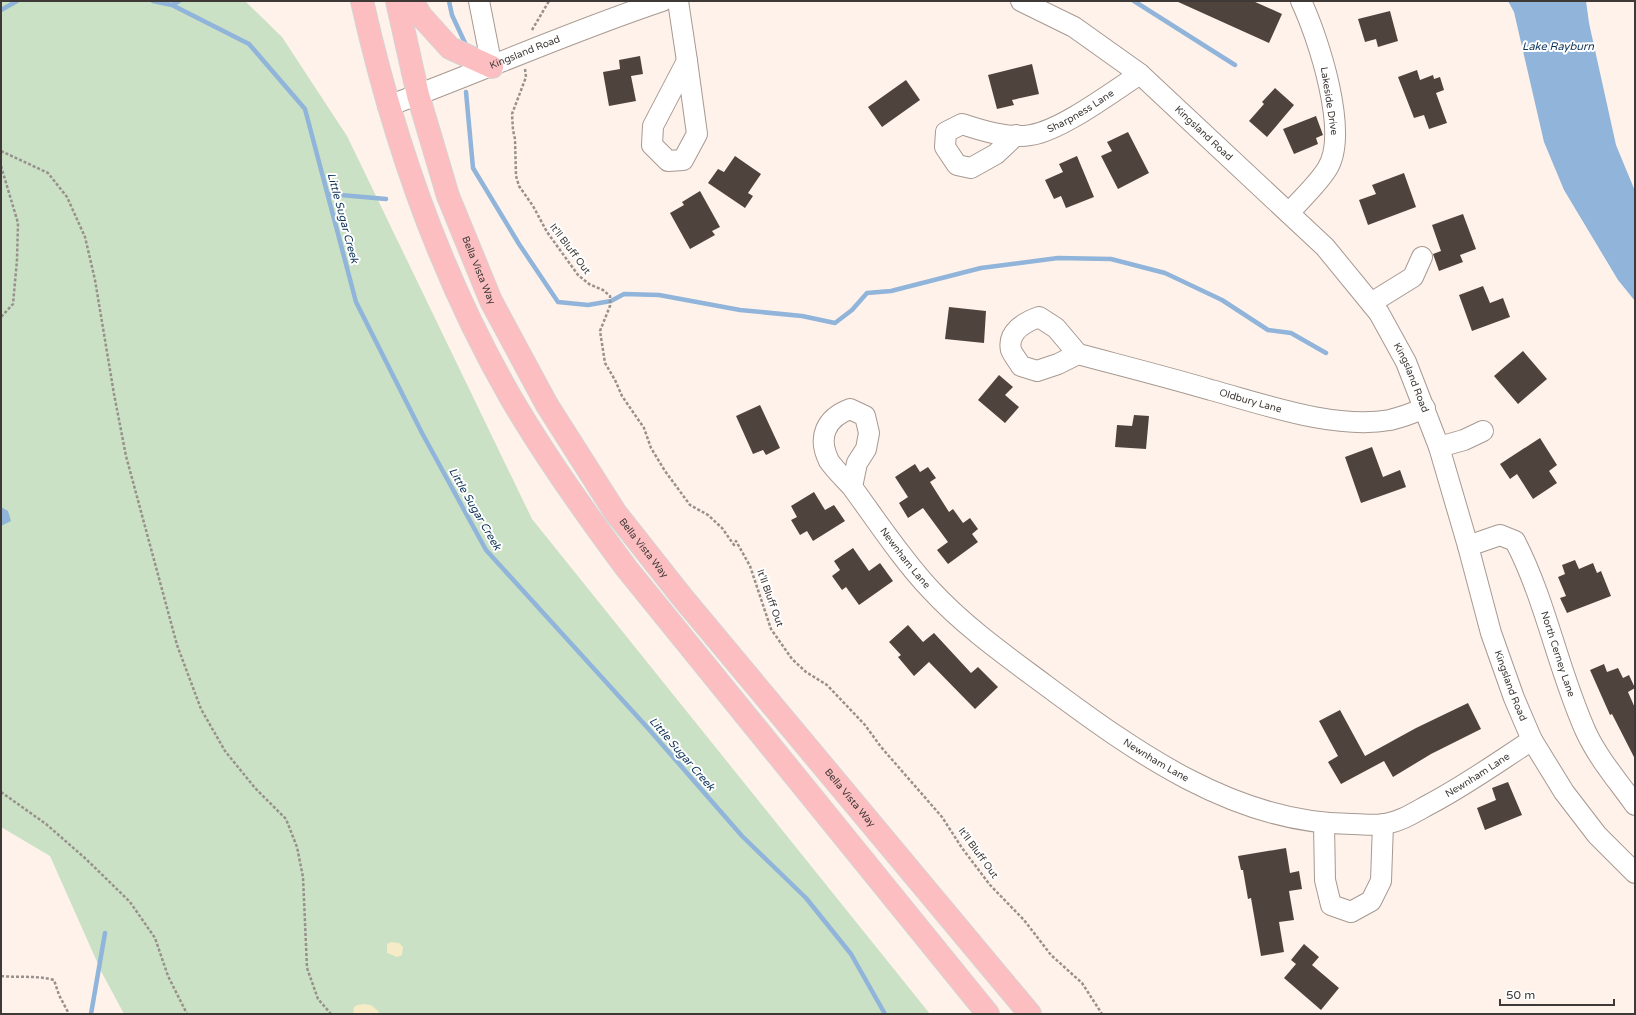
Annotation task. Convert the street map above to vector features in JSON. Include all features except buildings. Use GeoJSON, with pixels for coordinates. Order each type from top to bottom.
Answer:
{"type":"FeatureCollection","features":[{"type":"Feature","properties":{"kind":"main road"},"geometry":{"type":"LineString","coordinates":[[362,1],[388,106],[409,171],[450,276],[483,346],[511,399],[575,498],[627,569],[988,1014]]}},
{"type":"Feature","properties":{"kind":"main road","name":"Bella Vista Way"},"geometry":{"type":"LineString","coordinates":[[397,1],[418,95],[448,196],[491,301],[547,405],[615,512],[682,597],[1030,1014]]}},
{"type":"Feature","properties":{"kind":"main road"},"geometry":{"type":"LineString","coordinates":[[412,1],[421,16],[450,48],[492,67]]}},
{"type":"Feature","properties":{"kind":"street"},"geometry":{"type":"LineString","coordinates":[[479,1],[492,67]]}},
{"type":"Feature","properties":{"kind":"street","name":"Kingsland Road"},"geometry":{"type":"LineString","coordinates":[[388,106],[492,67],[603,21],[662,1]]}},
{"type":"Feature","properties":{"kind":"street"},"geometry":{"type":"LineString","coordinates":[[678,1],[687,61]]}},
{"type":"Feature","properties":{"kind":"street","name":"Kingsland Road"},"geometry":{"type":"LineString","coordinates":[[1021,1],[1074,27],[1140,74],[1244,173],[1289,212],[1325,247],[1379,313],[1406,362],[1439,447],[1468,546],[1491,633],[1514,698],[1532,740],[1564,792],[1597,834],[1635,874]]}},
{"type":"Feature","properties":{"kind":"street","name":"Lakeside Drive"},"geometry":{"type":"LineString","coordinates":[[1289,212],[1328,168],[1335,148],[1334,122],[1321,55],[1301,1]]}},
{"type":"Feature","properties":{"kind":"street","name":"Sharpness Lane"},"geometry":{"type":"LineString","coordinates":[[1016,135],[1031,135],[1060,125],[1140,74]]}},
{"type":"Feature","properties":{"kind":"street"},"geometry":{"type":"LineString","coordinates":[[1371,303],[1413,277],[1422,257]]}},
{"type":"Feature","properties":{"kind":"street","name":"Oldbury Lane"},"geometry":{"type":"LineString","coordinates":[[1078,354],[1283,410],[1322,418],[1358,422],[1388,420],[1405,416],[1424,408]]}},
{"type":"Feature","properties":{"kind":"street"},"geometry":{"type":"LineString","coordinates":[[1439,447],[1464,440],[1483,431]]}},
{"type":"Feature","properties":{"kind":"street","name":"Newnham Lane"},"geometry":{"type":"LineString","coordinates":[[852,487],[901,553],[930,589],[949,608],[1003,653],[1088,717],[1140,751],[1222,796],[1264,811],[1324,824],[1383,824],[1400,821],[1458,789],[1532,740]]}},
{"type":"Feature","properties":{"kind":"street","name":"North Cerney Lane"},"geometry":{"type":"LineString","coordinates":[[1468,546],[1500,535],[1515,541],[1526,563],[1560,665],[1586,732],[1602,760],[1635,805]]}},
{"type":"Feature","properties":{"kind":"street"},"geometry":{"type":"LineString","coordinates":[[1324,824],[1324,880],[1331,905],[1351,912],[1371,901],[1381,882],[1383,824]]}},
{"type":"Feature","properties":{"kind":"path","name":"It'll Bluff Out"},"geometry":{"type":"LineString","coordinates":[[549,1],[530,35],[524,54],[523,64],[526,77],[512,114],[512,130],[516,139],[516,176],[519,186],[533,206],[546,232],[578,275],[589,284],[603,290],[610,296],[610,306],[600,331],[605,363],[622,396],[644,428],[654,454],[690,504],[708,515],[722,528],[734,545],[736,541],[759,588],[771,629],[792,659],[806,672],[827,685],[865,725],[881,747],[942,817],[962,848],[990,885],[1024,920],[1051,955],[1082,983],[1102,1014]]}},
{"type":"Feature","properties":{"kind":"path"},"geometry":{"type":"LineString","coordinates":[[1,151],[48,173],[67,197],[85,237],[95,280],[126,456],[177,645],[201,709],[225,751],[255,788],[286,819],[297,847],[303,877],[307,968],[318,998],[331,1014]]}},
{"type":"Feature","properties":{"kind":"path"},"geometry":{"type":"LineString","coordinates":[[1,166],[18,222],[17,260],[13,304],[1,317]]}},
{"type":"Feature","properties":{"kind":"path"},"geometry":{"type":"LineString","coordinates":[[1,792],[46,824],[86,859],[130,902],[155,938],[168,976],[186,1014]]}},
{"type":"Feature","properties":{"kind":"path"},"geometry":{"type":"LineString","coordinates":[[1,976],[19,978],[39,976],[54,980],[59,995],[69,1014]]}},
{"type":"Feature","properties":{"kind":"green space"},"geometry":{"type":"Polygon","coordinates":[[[1,1],[245,1],[282,37],[347,136],[532,519],[930,1014],[124,1014],[102,973],[50,856],[1,827],[1,1]]]}},
{"type":"Feature","properties":{"kind":"sand"},"geometry":{"type":"Polygon","coordinates":[[[391,942],[399,943],[403,947],[402,955],[397,957],[387,953],[387,944],[391,942]]]}},
{"type":"Feature","properties":{"kind":"sand"},"geometry":{"type":"Polygon","coordinates":[[[363,1004],[371,1005],[378,1011],[379,1014],[353,1014],[354,1007],[363,1004]]]}},
{"type":"Feature","properties":{"kind":"water","name":"Lake Rayburn"},"geometry":{"type":"Polygon","coordinates":[[[1508,1],[1586,1],[1589,23],[1616,145],[1635,191],[1635,301],[1618,280],[1564,190],[1544,142],[1514,12],[1508,1]]]}},
{"type":"Feature","properties":{"kind":"water"},"geometry":{"type":"Polygon","coordinates":[[[1,507],[8,511],[11,521],[1,526],[1,507]]]}},
{"type":"Feature","properties":{"kind":"waterway","name":"Little Sugar Creek"},"geometry":{"type":"LineString","coordinates":[[1,10],[17,1]]}},
{"type":"Feature","properties":{"kind":"waterway","name":"Little Sugar Creek"},"geometry":{"type":"LineString","coordinates":[[153,1],[172,5],[249,44],[305,109],[356,302],[422,433],[486,550],[646,726],[742,836],[806,898],[851,954],[885,1014]]}},
{"type":"Feature","properties":{"kind":"waterway","name":"Little Sugar Creek"},"geometry":{"type":"LineString","coordinates":[[172,5],[179,1]]}},
{"type":"Feature","properties":{"kind":"waterway"},"geometry":{"type":"LineString","coordinates":[[449,1],[452,15],[465,43]]}},
{"type":"Feature","properties":{"kind":"waterway"},"geometry":{"type":"LineString","coordinates":[[1134,1],[1235,65]]}},
{"type":"Feature","properties":{"kind":"waterway"},"geometry":{"type":"LineString","coordinates":[[466,92],[473,168],[519,244],[558,302],[588,305],[611,301],[624,294],[659,295],[740,310],[802,316],[835,323],[852,310],[867,293],[891,291],[981,268],[1058,258],[1111,259],[1165,273],[1222,300],[1268,330],[1291,333],[1326,353]]}},
{"type":"Feature","properties":{"kind":"waterway"},"geometry":{"type":"LineString","coordinates":[[329,194],[386,199]]}},
{"type":"Feature","properties":{"kind":"waterway"},"geometry":{"type":"LineString","coordinates":[[91,1014],[105,933]]}}]}
